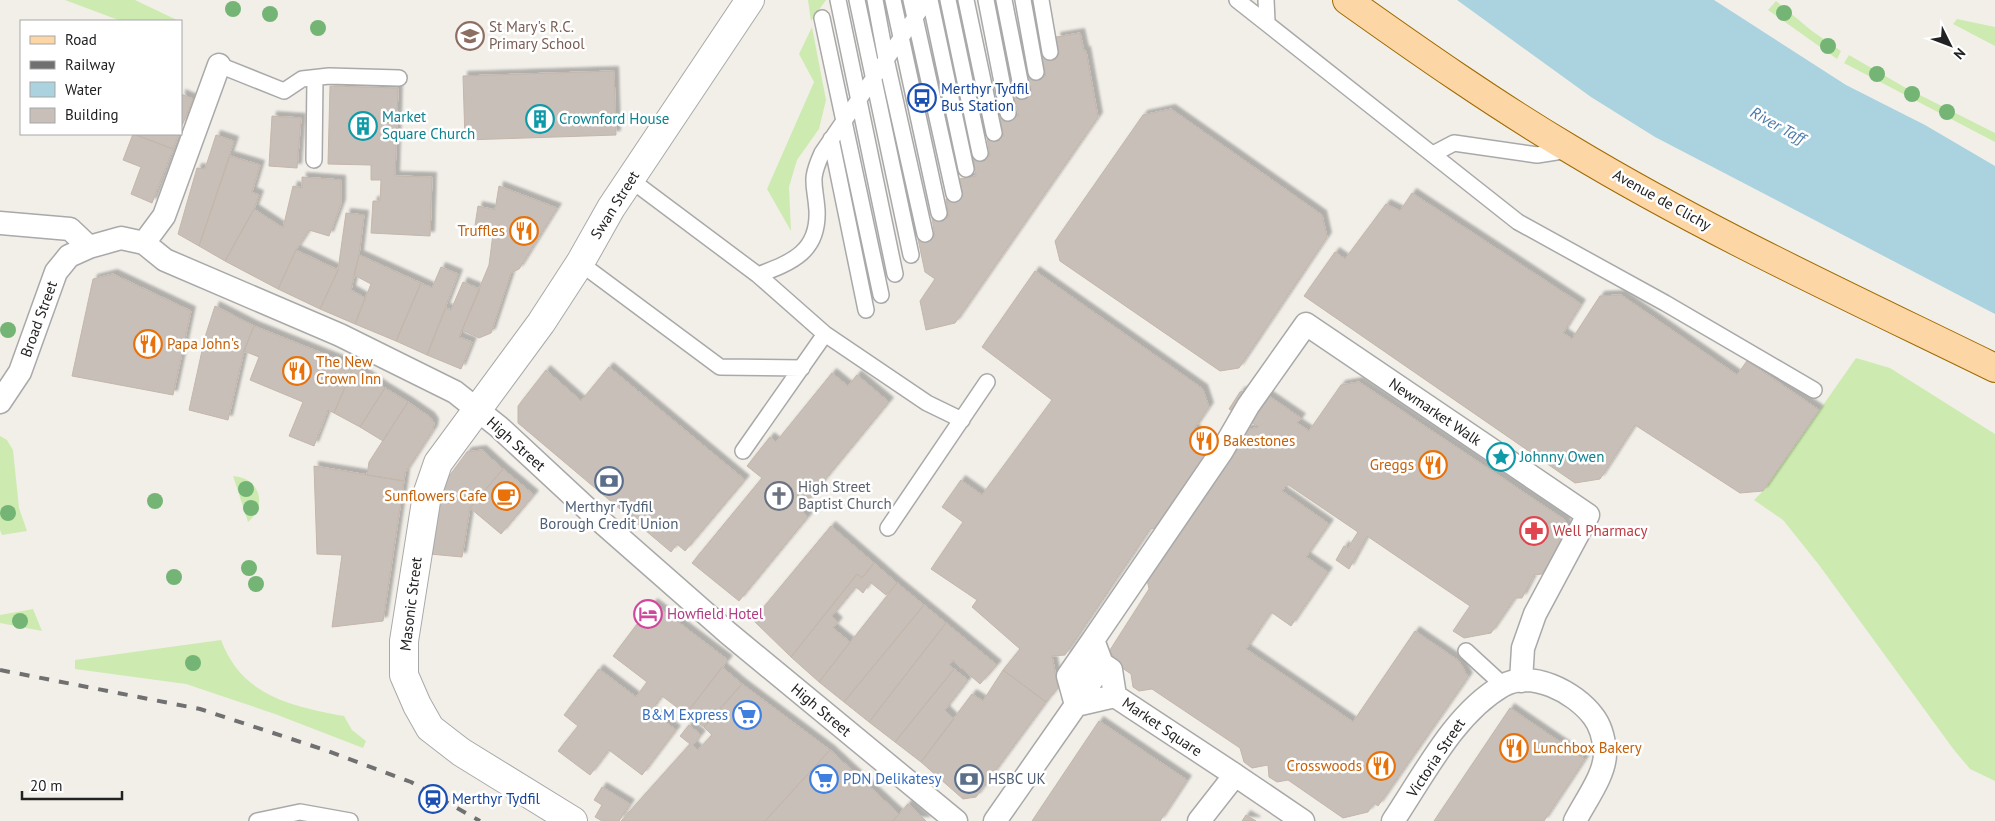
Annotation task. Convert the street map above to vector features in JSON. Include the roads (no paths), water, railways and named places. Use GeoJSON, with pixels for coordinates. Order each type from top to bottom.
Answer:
{"type":"FeatureCollection","features":[{"type":"Feature","properties":{"kind":"main road","name":"Avenue de Clichy"},"geometry":{"type":"LineString","coordinates":[[1347,0],[1483,94],[1570,149],[1703,224],[1995,368]]}},
{"type":"Feature","properties":{"kind":"street","name":"Swan Street"},"geometry":{"type":"LineString","coordinates":[[476,408],[541,323],[580,263],[611,208],[750,0]]}},
{"type":"Feature","properties":{"kind":"street"},"geometry":{"type":"LineString","coordinates":[[144,243],[164,216],[219,65]]}},
{"type":"Feature","properties":{"kind":"street"},"geometry":{"type":"LineString","coordinates":[[0,223],[70,229],[89,247]]}},
{"type":"Feature","properties":{"kind":"street","name":"High Street"},"geometry":{"type":"LineString","coordinates":[[89,247],[121,238],[144,243],[165,260],[340,335],[455,392],[476,408],[728,633],[956,821]]}},
{"type":"Feature","properties":{"kind":"street","name":"Broad Street"},"geometry":{"type":"LineString","coordinates":[[0,402],[20,372],[56,272],[69,256],[89,247]]}},
{"type":"Feature","properties":{"kind":"street","name":"Newmarket Walk"},"geometry":{"type":"LineString","coordinates":[[1093,640],[1222,451],[1248,406],[1306,324],[1588,515],[1535,614],[1512,683]]}},
{"type":"Feature","properties":{"kind":"street","name":"Masonic Street"},"geometry":{"type":"LineString","coordinates":[[476,408],[438,463],[427,495],[404,641],[404,675],[416,705],[430,728],[461,752],[573,821]]}},
{"type":"Feature","properties":{"kind":"street"},"geometry":{"type":"LineString","coordinates":[[1093,640],[1102,664],[1111,670],[1115,696]]}},
{"type":"Feature","properties":{"kind":"street"},"geometry":{"type":"LineString","coordinates":[[1076,705],[1068,676],[1093,640]]}},
{"type":"Feature","properties":{"kind":"street"},"geometry":{"type":"LineString","coordinates":[[995,821],[1076,705],[1102,664]]}},
{"type":"Feature","properties":{"kind":"street"},"geometry":{"type":"LineString","coordinates":[[1512,683],[1538,682],[1553,686],[1594,716],[1602,732],[1605,753],[1600,773],[1575,821]]}},
{"type":"Feature","properties":{"kind":"street","name":"Victoria Street"},"geometry":{"type":"LineString","coordinates":[[1393,821],[1463,716],[1512,683]]}},
{"type":"Feature","properties":{"kind":"street","name":"Market Square"},"geometry":{"type":"LineString","coordinates":[[1076,705],[1115,696],[1303,821]]}},
{"type":"Feature","properties":{"kind":"street"},"geometry":{"type":"LineString","coordinates":[[1199,821],[1235,775]]}},
{"type":"Feature","properties":{"kind":"lane"},"geometry":{"type":"LineString","coordinates":[[838,0],[895,274]]}},
{"type":"Feature","properties":{"kind":"lane"},"geometry":{"type":"LineString","coordinates":[[857,0],[911,255]]}},
{"type":"Feature","properties":{"kind":"lane"},"geometry":{"type":"LineString","coordinates":[[875,0],[886,59],[925,234]]}},
{"type":"Feature","properties":{"kind":"lane"},"geometry":{"type":"LineString","coordinates":[[894,0],[900,38],[939,213]]}},
{"type":"Feature","properties":{"kind":"lane"},"geometry":{"type":"LineString","coordinates":[[911,0],[954,194]]}},
{"type":"Feature","properties":{"kind":"lane"},"geometry":{"type":"LineString","coordinates":[[758,275],[788,264],[805,252],[816,232],[817,209],[813,187],[814,170],[831,139],[928,0]]}},
{"type":"Feature","properties":{"kind":"lane"},"geometry":{"type":"LineString","coordinates":[[928,0],[966,170]]}},
{"type":"Feature","properties":{"kind":"lane"},"geometry":{"type":"LineString","coordinates":[[948,0],[980,153]]}},
{"type":"Feature","properties":{"kind":"lane"},"geometry":{"type":"LineString","coordinates":[[966,0],[994,133]]}},
{"type":"Feature","properties":{"kind":"lane"},"geometry":{"type":"LineString","coordinates":[[986,0],[1008,113]]}},
{"type":"Feature","properties":{"kind":"lane"},"geometry":{"type":"LineString","coordinates":[[1004,0],[1022,91]]}},
{"type":"Feature","properties":{"kind":"lane"},"geometry":{"type":"LineString","coordinates":[[1023,0],[1036,72]]}},
{"type":"Feature","properties":{"kind":"lane"},"geometry":{"type":"LineString","coordinates":[[1041,0],[1050,52]]}},
{"type":"Feature","properties":{"kind":"lane"},"geometry":{"type":"LineString","coordinates":[[1237,0],[1267,21],[1518,222],[1665,302],[1814,390]]}},
{"type":"Feature","properties":{"kind":"lane"},"geometry":{"type":"LineString","coordinates":[[1266,0],[1267,21]]}},
{"type":"Feature","properties":{"kind":"lane"},"geometry":{"type":"LineString","coordinates":[[822,18],[845,119],[880,295]]}},
{"type":"Feature","properties":{"kind":"lane"},"geometry":{"type":"LineString","coordinates":[[219,65],[284,91],[302,79],[329,76],[400,78]]}},
{"type":"Feature","properties":{"kind":"lane"},"geometry":{"type":"LineString","coordinates":[[314,160],[315,78]]}},
{"type":"Feature","properties":{"kind":"lane"},"geometry":{"type":"LineString","coordinates":[[831,139],[866,310]]}},
{"type":"Feature","properties":{"kind":"lane"},"geometry":{"type":"LineString","coordinates":[[1433,154],[1454,142],[1537,155],[1570,149]]}},
{"type":"Feature","properties":{"kind":"lane"},"geometry":{"type":"LineString","coordinates":[[631,180],[758,275],[825,334],[927,403],[962,420]]}},
{"type":"Feature","properties":{"kind":"lane"},"geometry":{"type":"LineString","coordinates":[[580,263],[720,366],[802,368]]}},
{"type":"Feature","properties":{"kind":"lane"},"geometry":{"type":"LineString","coordinates":[[743,451],[825,334]]}},
{"type":"Feature","properties":{"kind":"lane"},"geometry":{"type":"LineString","coordinates":[[888,528],[987,382]]}},
{"type":"Feature","properties":{"kind":"lane"},"geometry":{"type":"LineString","coordinates":[[1466,651],[1512,683]]}},
{"type":"Feature","properties":{"kind":"lane"},"geometry":{"type":"LineString","coordinates":[[257,821],[300,812],[346,821]]}},
{"type":"Feature","properties":{"kind":"water","name":"River Taff"},"geometry":{"type":"Polygon","coordinates":[[[1457,0],[1714,0],[1846,85],[1925,125],[1995,166],[1995,314],[1655,137],[1591,97],[1457,0]]]}},
{"type":"Feature","properties":{"kind":"railway"},"geometry":{"type":"LineString","coordinates":[[0,670],[200,709],[328,751],[411,782],[480,821]]}},
{"type":"Feature","properties":{"kind":"place","name":"St Mary's R.C. Primary School"},"geometry":{"type":"Point","coordinates":[470,36]}},
{"type":"Feature","properties":{"kind":"place","name":"Merthyr Tydfil Bus Station"},"geometry":{"type":"Point","coordinates":[922,98]}},
{"type":"Feature","properties":{"kind":"place","name":"Crownford House"},"geometry":{"type":"Point","coordinates":[540,119]}},
{"type":"Feature","properties":{"kind":"place","name":"Market Square Church"},"geometry":{"type":"Point","coordinates":[363,126]}},
{"type":"Feature","properties":{"kind":"place","name":"Truffles"},"geometry":{"type":"Point","coordinates":[524,231]}},
{"type":"Feature","properties":{"kind":"place","name":"Papa John's"},"geometry":{"type":"Point","coordinates":[148,344]}},
{"type":"Feature","properties":{"kind":"place","name":"The New Crown Inn"},"geometry":{"type":"Point","coordinates":[297,371]}},
{"type":"Feature","properties":{"kind":"place","name":"Bakestones"},"geometry":{"type":"Point","coordinates":[1204,441]}},
{"type":"Feature","properties":{"kind":"place","name":"Johnny Owen"},"geometry":{"type":"Point","coordinates":[1501,457]}},
{"type":"Feature","properties":{"kind":"place","name":"Greggs"},"geometry":{"type":"Point","coordinates":[1433,465]}},
{"type":"Feature","properties":{"kind":"place","name":"Merthyr Tydfil Borough Credit Union"},"geometry":{"type":"Point","coordinates":[609,481]}},
{"type":"Feature","properties":{"kind":"place","name":"Sunflowers Cafe"},"geometry":{"type":"Point","coordinates":[506,496]}},
{"type":"Feature","properties":{"kind":"place","name":"High Street Baptist Church"},"geometry":{"type":"Point","coordinates":[779,496]}},
{"type":"Feature","properties":{"kind":"place","name":"Well Pharmacy"},"geometry":{"type":"Point","coordinates":[1534,531]}},
{"type":"Feature","properties":{"kind":"place","name":"Howfield Hotel"},"geometry":{"type":"Point","coordinates":[648,614]}},
{"type":"Feature","properties":{"kind":"place","name":"B&M Express"},"geometry":{"type":"Point","coordinates":[747,715]}},
{"type":"Feature","properties":{"kind":"place","name":"Lunchbox Bakery"},"geometry":{"type":"Point","coordinates":[1514,748]}},
{"type":"Feature","properties":{"kind":"place","name":"Crosswoods"},"geometry":{"type":"Point","coordinates":[1381,766]}},
{"type":"Feature","properties":{"kind":"place","name":"PDN Delikatesy"},"geometry":{"type":"Point","coordinates":[824,779]}},
{"type":"Feature","properties":{"kind":"place","name":"HSBC UK"},"geometry":{"type":"Point","coordinates":[969,779]}},
{"type":"Feature","properties":{"kind":"place","name":"Merthyr Tydfil"},"geometry":{"type":"Point","coordinates":[433,799]}}]}
